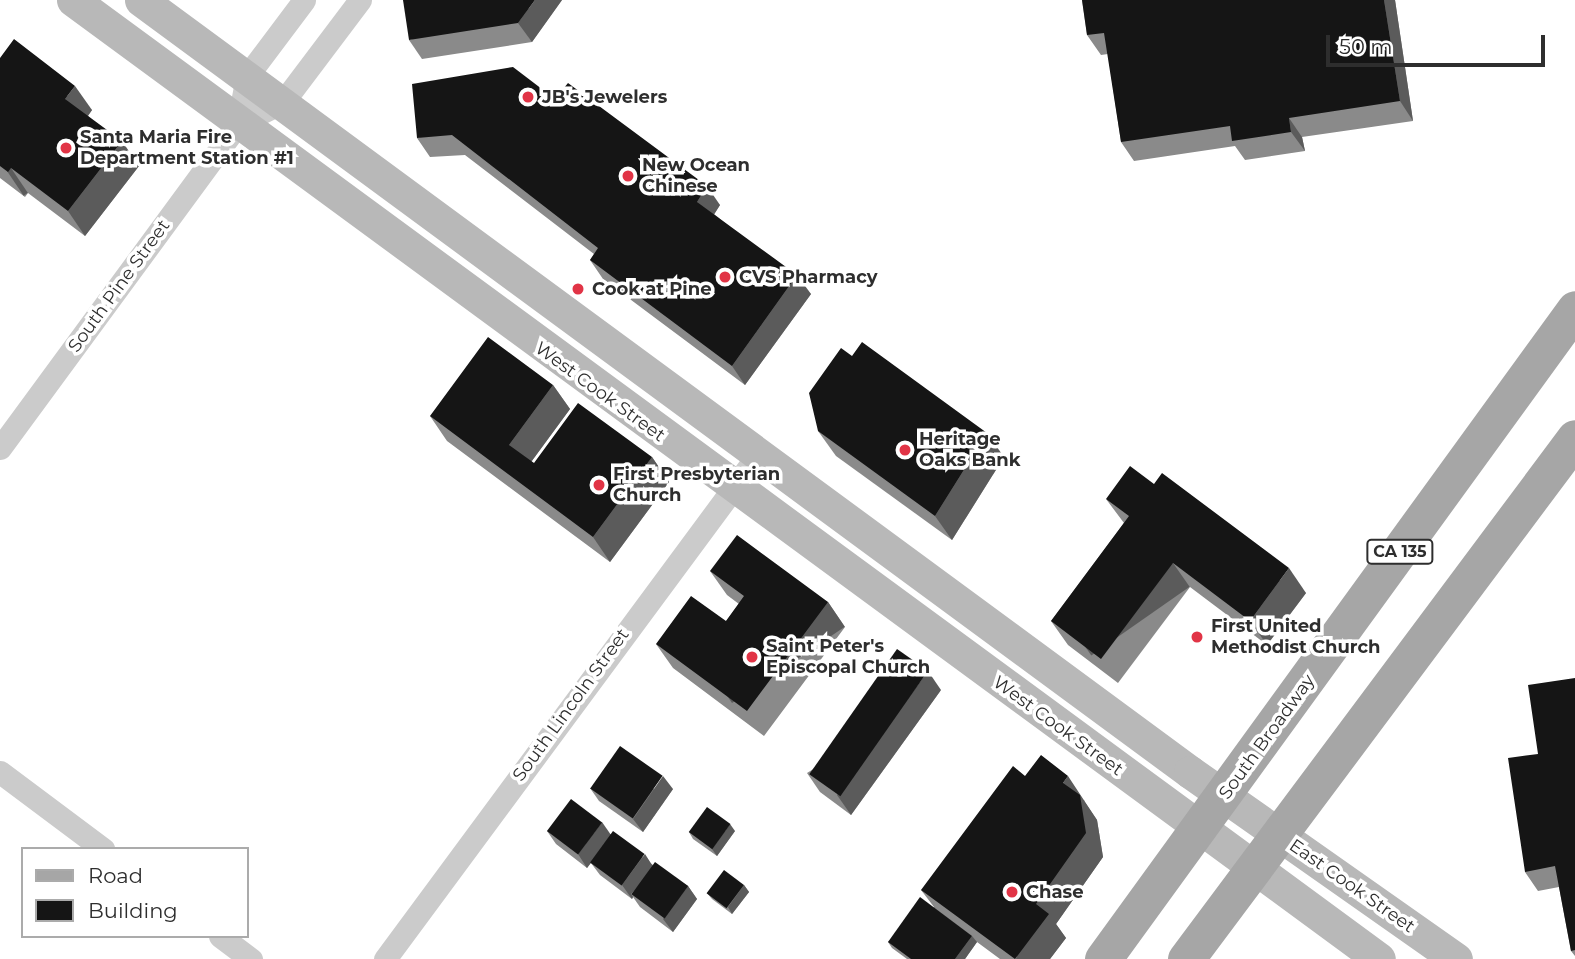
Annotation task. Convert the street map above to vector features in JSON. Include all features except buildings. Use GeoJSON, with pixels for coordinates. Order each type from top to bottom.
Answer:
{"type":"FeatureCollection","features":[{"type":"Feature","properties":{"kind":"main road","name":"South Broadway"},"geometry":{"type":"LineString","coordinates":[[1103,959],[1225,796],[1575,309]]}},
{"type":"Feature","properties":{"kind":"main road"},"geometry":{"type":"LineString","coordinates":[[1186,959],[1282,838],[1575,438]]}},
{"type":"Feature","properties":{"kind":"street","name":"West Cook Street"},"geometry":{"type":"LineString","coordinates":[[72,0],[730,488],[1255,870]]}},
{"type":"Feature","properties":{"kind":"street"},"geometry":{"type":"LineString","coordinates":[[141,0],[1225,796]]}},
{"type":"Feature","properties":{"kind":"street","name":"South Pine Street"},"geometry":{"type":"LineString","coordinates":[[0,448],[237,124],[247,76],[304,0]]}},
{"type":"Feature","properties":{"kind":"street","name":"South Pine Street"},"geometry":{"type":"LineString","coordinates":[[237,124],[283,102],[360,0]]}},
{"type":"Feature","properties":{"kind":"street","name":"South Lincoln Street"},"geometry":{"type":"LineString","coordinates":[[385,959],[730,488],[760,452]]}},
{"type":"Feature","properties":{"kind":"street"},"geometry":{"type":"LineString","coordinates":[[0,772],[100,847]]}},
{"type":"Feature","properties":{"kind":"street","name":"East Cook Street"},"geometry":{"type":"LineString","coordinates":[[1225,796],[1456,959]]}},
{"type":"Feature","properties":{"kind":"street"},"geometry":{"type":"LineString","coordinates":[[1255,870],[1378,959]]}},
{"type":"Feature","properties":{"kind":"street"},"geometry":{"type":"LineString","coordinates":[[223,938],[251,959]]}},
{"type":"Feature","properties":{"kind":"place","name":"JB's Jewelers"},"geometry":{"type":"Point","coordinates":[528,97]}},
{"type":"Feature","properties":{"kind":"place","name":"Santa Maria Fire Department Station #1"},"geometry":{"type":"Point","coordinates":[66,148]}},
{"type":"Feature","properties":{"kind":"place","name":"New Ocean Chinese"},"geometry":{"type":"Point","coordinates":[628,176]}},
{"type":"Feature","properties":{"kind":"place","name":"CVS Pharmacy"},"geometry":{"type":"Point","coordinates":[725,277]}},
{"type":"Feature","properties":{"kind":"place","name":"Cook at Pine"},"geometry":{"type":"Point","coordinates":[578,289]}},
{"type":"Feature","properties":{"kind":"place","name":"Heritage Oaks Bank"},"geometry":{"type":"Point","coordinates":[905,450]}},
{"type":"Feature","properties":{"kind":"place","name":"First Presbyterian Church"},"geometry":{"type":"Point","coordinates":[599,485]}},
{"type":"Feature","properties":{"kind":"place","name":"First United Methodist Church"},"geometry":{"type":"Point","coordinates":[1197,637]}},
{"type":"Feature","properties":{"kind":"place","name":"Saint Peter's Episcopal Church"},"geometry":{"type":"Point","coordinates":[752,657]}},
{"type":"Feature","properties":{"kind":"place","name":"Chase"},"geometry":{"type":"Point","coordinates":[1012,892]}}]}
